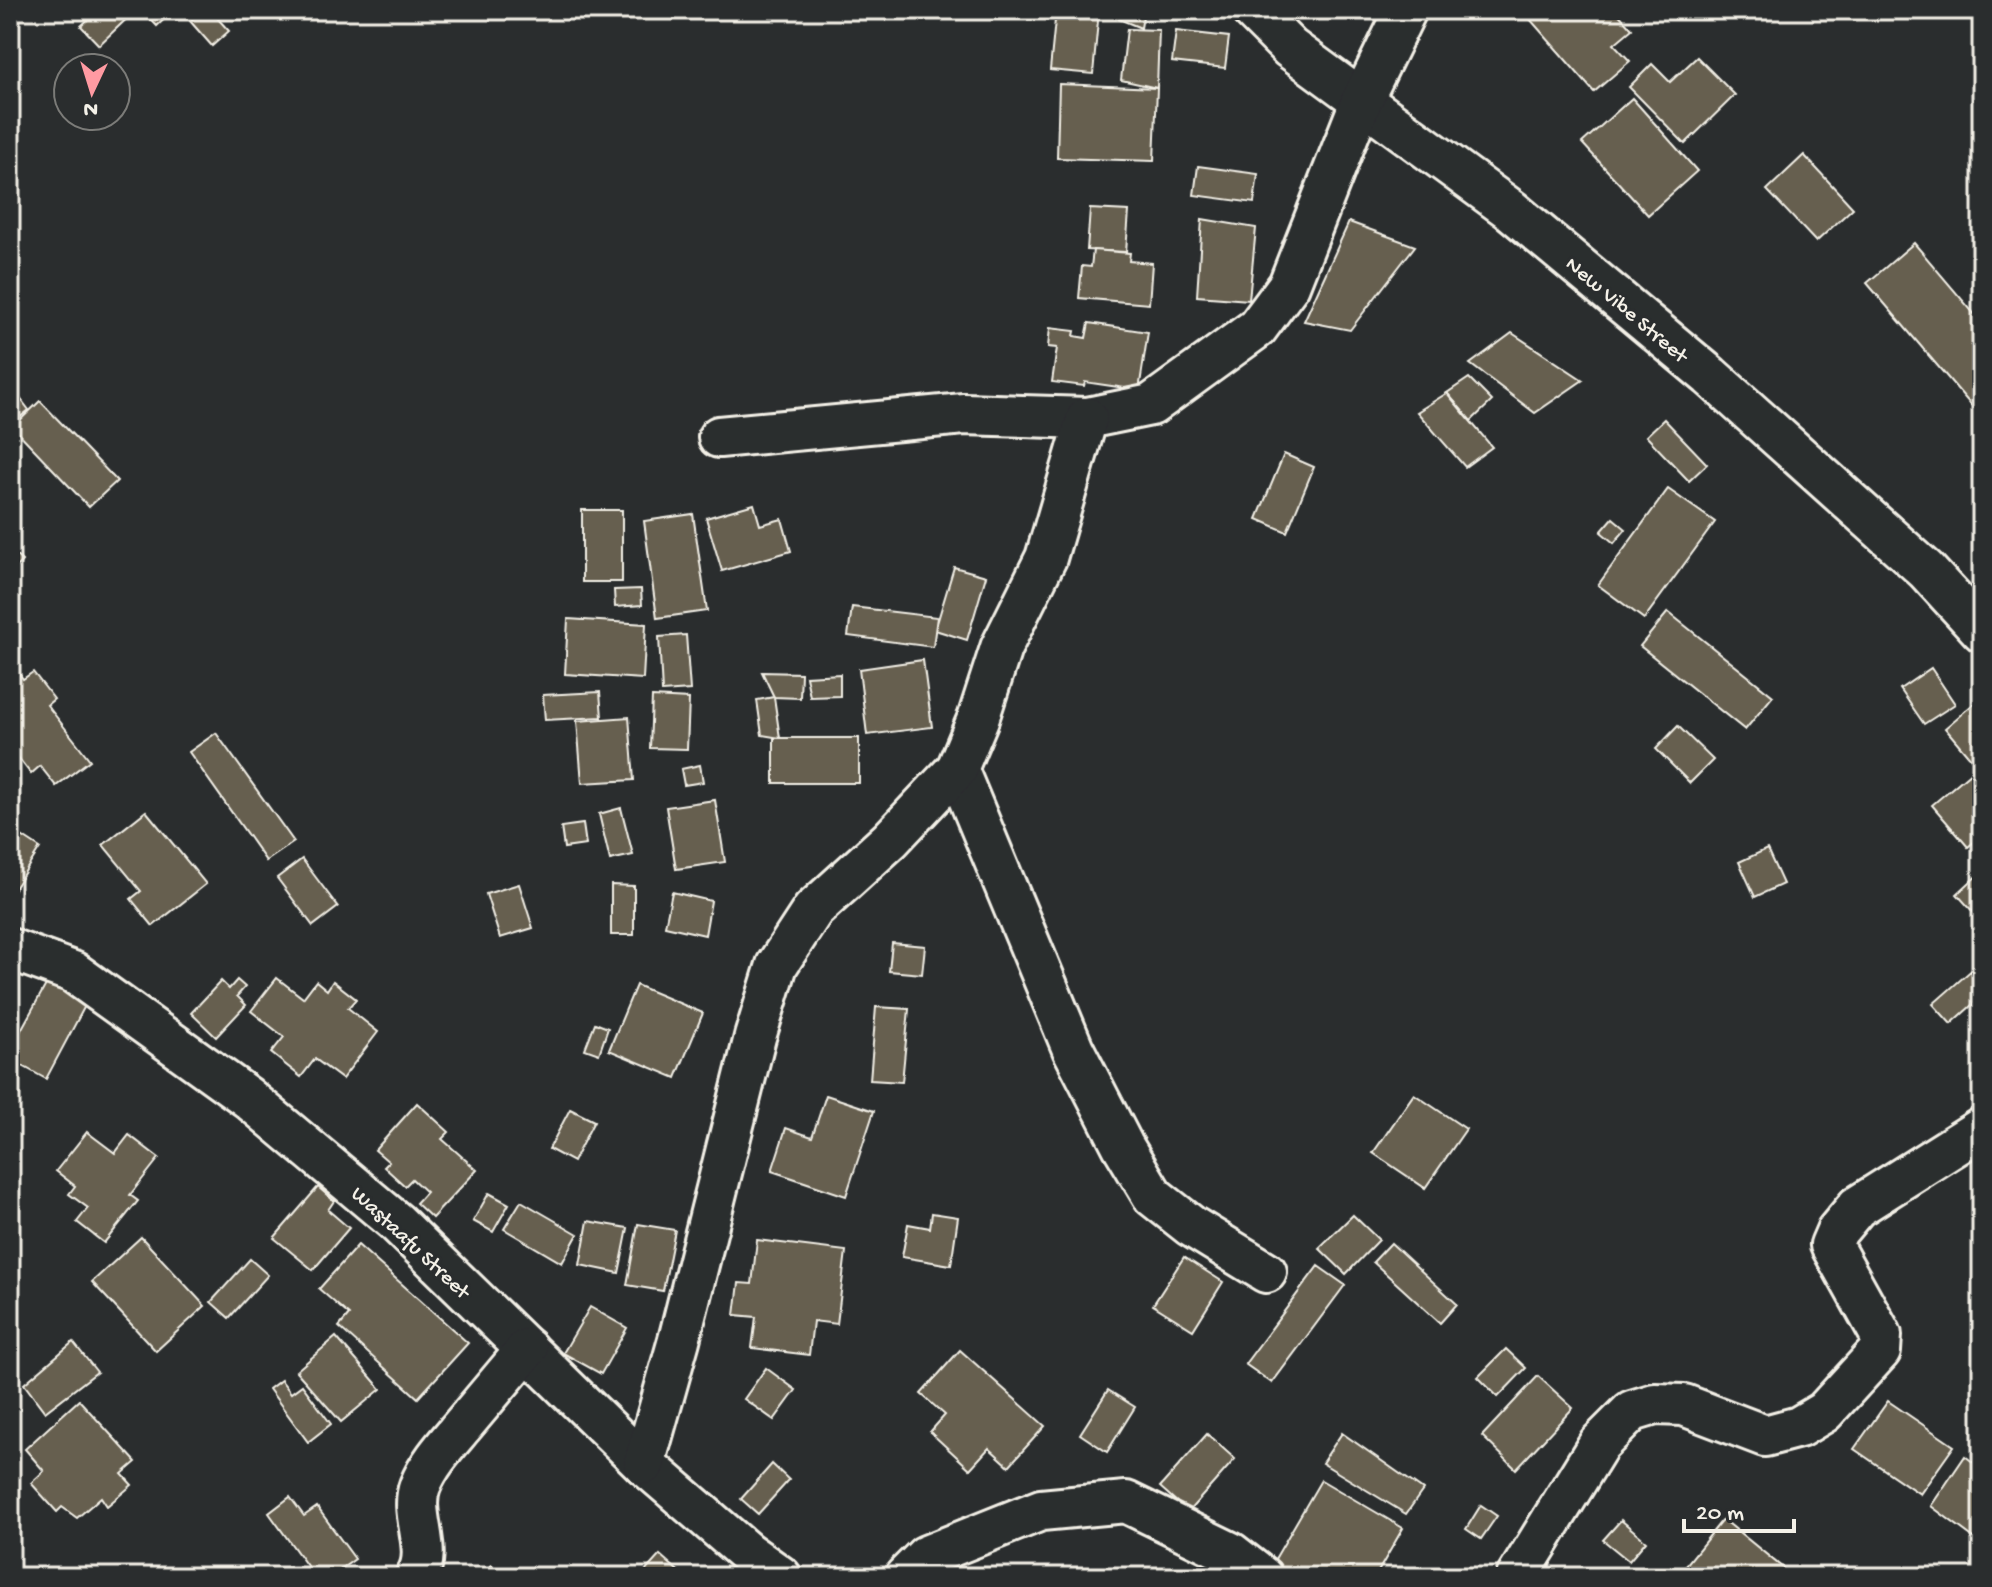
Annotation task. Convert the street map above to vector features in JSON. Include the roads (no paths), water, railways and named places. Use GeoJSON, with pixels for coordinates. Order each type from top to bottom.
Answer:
{"type":"FeatureCollection","features":[{"type":"Feature","properties":{"kind":"street","name":"New Vibe Street"},"geometry":{"type":"LineString","coordinates":[[1252,10],[1290,48],[1511,210],[1710,376],[1926,570],[1982,631]]}},
{"type":"Feature","properties":{"kind":"street"},"geometry":{"type":"LineString","coordinates":[[719,437],[964,414],[1087,418],[1151,405],[1257,328],[1289,285],[1361,102],[1406,10]]}},
{"type":"Feature","properties":{"kind":"street"},"geometry":{"type":"LineString","coordinates":[[644,1464],[679,1340],[755,1037],[777,965],[813,910],[890,840],[957,769],[978,719],[1001,648],[1046,558],[1087,418]]}},
{"type":"Feature","properties":{"kind":"street"},"geometry":{"type":"LineString","coordinates":[[957,769],[1073,1049],[1123,1146],[1153,1196],[1191,1226],[1266,1272]]}},
{"type":"Feature","properties":{"kind":"street","name":"Wastaafu Street"},"geometry":{"type":"LineString","coordinates":[[10,949],[73,972],[247,1097],[396,1222],[644,1464],[746,1552],[781,1577]]}},
{"type":"Feature","properties":{"kind":"street"},"geometry":{"type":"LineString","coordinates":[[1517,1577],[1599,1444],[1632,1411],[1655,1404],[1684,1405],[1765,1436],[1799,1427],[1824,1412],[1880,1351],[1881,1335],[1831,1245],[1837,1231],[1857,1207],[1982,1128]]}},
{"type":"Feature","properties":{"kind":"street"},"geometry":{"type":"LineString","coordinates":[[416,1577],[421,1570],[423,1556],[418,1515],[419,1488],[435,1459],[527,1349]]}},
{"type":"Feature","properties":{"kind":"street"},"geometry":{"type":"LineString","coordinates":[[905,1577],[926,1556],[1041,1510],[1126,1502],[1231,1553],[1262,1577]]}}]}
